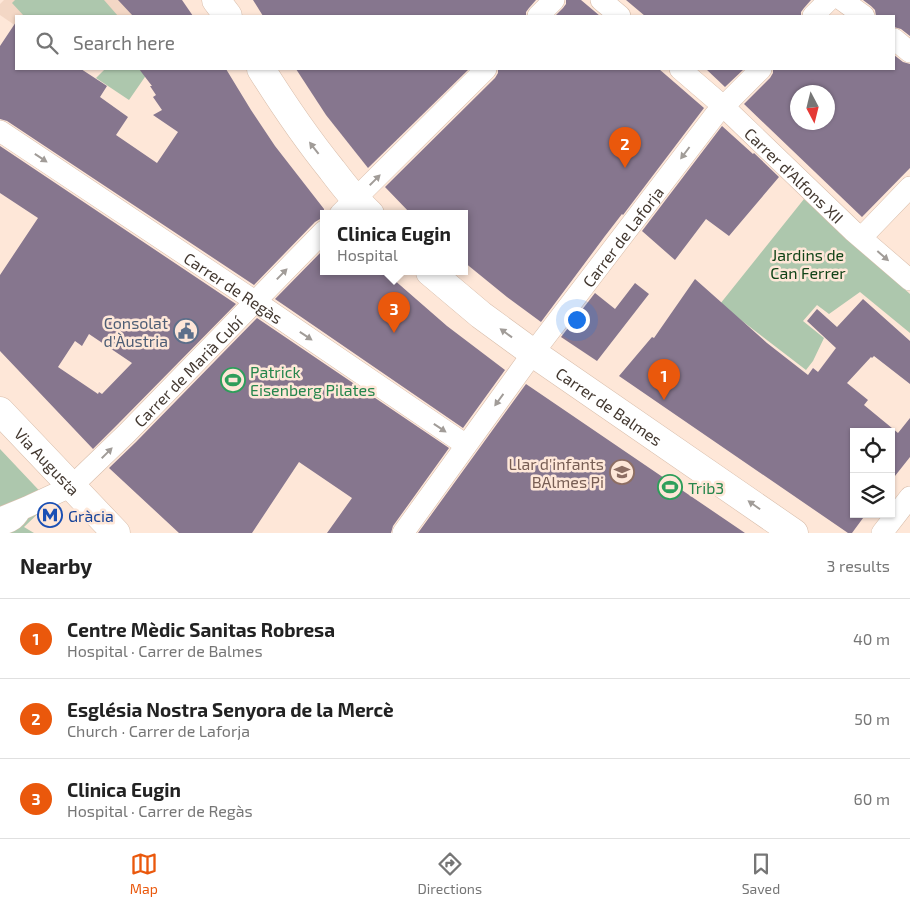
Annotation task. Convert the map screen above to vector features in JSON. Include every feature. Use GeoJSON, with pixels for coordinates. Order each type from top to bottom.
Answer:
{"type":"FeatureCollection","features":[{"type":"Feature","properties":{"kind":"main road"},"geometry":{"type":"LineString","coordinates":[[216,0],[227,15]]}},
{"type":"Feature","properties":{"kind":"main road"},"geometry":{"type":"LineString","coordinates":[[262,70],[355,209]]}},
{"type":"Feature","properties":{"kind":"main road","name":"Carrer de Balmes"},"geometry":{"type":"LineString","coordinates":[[434,275],[481,315],[533,353],[794,533]]}},
{"type":"Feature","properties":{"kind":"main road","name":"Via Augusta"},"geometry":{"type":"LineString","coordinates":[[0,411],[116,533]]}},
{"type":"Feature","properties":{"kind":"street"},"geometry":{"type":"LineString","coordinates":[[539,15],[554,0]]}},
{"type":"Feature","properties":{"kind":"street"},"geometry":{"type":"LineString","coordinates":[[601,0],[619,15]]}},
{"type":"Feature","properties":{"kind":"street"},"geometry":{"type":"LineString","coordinates":[[814,15],[829,0]]}},
{"type":"Feature","properties":{"kind":"street"},"geometry":{"type":"LineString","coordinates":[[842,0],[863,15]]}},
{"type":"Feature","properties":{"kind":"street"},"geometry":{"type":"LineString","coordinates":[[895,40],[910,52]]}},
{"type":"Feature","properties":{"kind":"street"},"geometry":{"type":"LineString","coordinates":[[355,209],[485,70]]}},
{"type":"Feature","properties":{"kind":"street","name":"Carrer d'Alfons XII"},"geometry":{"type":"LineString","coordinates":[[681,70],[724,106],[846,224],[910,280]]}},
{"type":"Feature","properties":{"kind":"street","name":"Carrer de Laforja"},"geometry":{"type":"LineString","coordinates":[[403,533],[533,353],[715,115],[760,70]]}},
{"type":"Feature","properties":{"kind":"street","name":"Carrer de Regàs"},"geometry":{"type":"LineString","coordinates":[[0,131],[466,445]]}},
{"type":"Feature","properties":{"kind":"street"},"geometry":{"type":"LineString","coordinates":[[862,237],[910,187]]}},
{"type":"Feature","properties":{"kind":"street","name":"Carrer de Marià Cubí"},"geometry":{"type":"LineString","coordinates":[[0,518],[72,486],[126,425],[192,357],[256,302],[320,235]]}},
{"type":"Feature","properties":{"kind":"street"},"geometry":{"type":"LineString","coordinates":[[882,533],[910,497]]}},
{"type":"Feature","properties":{"kind":"lane"},"geometry":{"type":"LineString","coordinates":[[0,530],[15,525],[21,520],[27,507]]}},
{"type":"Feature","properties":{"kind":"shaded area"},"geometry":{"type":"Polygon","coordinates":[[[4,0],[162,0],[150,15],[15,15],[15,25],[0,15],[0,4],[4,0]]]}},
{"type":"Feature","properties":{"kind":"green space"},"geometry":{"type":"Polygon","coordinates":[[[15,0],[104,0],[117,15],[23,15],[12,3],[15,0]]]}},
{"type":"Feature","properties":{"kind":"green space"},"geometry":{"type":"Polygon","coordinates":[[[104,70],[140,70],[147,74],[129,100],[96,78],[104,70]]]}},
{"type":"Feature","properties":{"kind":"green space","name":"Jardins de Can Ferrer"},"geometry":{"type":"Polygon","coordinates":[[[804,199],[910,294],[910,333],[860,292],[829,314],[817,305],[803,321],[824,338],[813,361],[806,370],[720,304],[804,199]]]}},
{"type":"Feature","properties":{"kind":"green space"},"geometry":{"type":"Polygon","coordinates":[[[0,449],[50,502],[24,527],[34,533],[0,533],[0,449]]]}},
{"type":"Feature","properties":{"kind":"building"},"geometry":{"type":"Polygon","coordinates":[[[118,0],[182,0],[192,15],[132,15],[118,0]]]}},
{"type":"Feature","properties":{"kind":"building"},"geometry":{"type":"Polygon","coordinates":[[[253,0],[536,0],[526,12],[526,15],[262,15],[253,0]]]}},
{"type":"Feature","properties":{"kind":"building"},"geometry":{"type":"Polygon","coordinates":[[[566,0],[581,0],[599,15],[556,15],[566,4],[566,0]]]}},
{"type":"Feature","properties":{"kind":"building"},"geometry":{"type":"Polygon","coordinates":[[[626,0],[811,0],[801,12],[801,15],[644,15],[626,0]]]}},
{"type":"Feature","properties":{"kind":"building"},"geometry":{"type":"Polygon","coordinates":[[[863,0],[910,0],[910,36],[901,29],[895,27],[895,15],[876,15],[875,10],[863,0]]]}},
{"type":"Feature","properties":{"kind":"building"},"geometry":{"type":"Polygon","coordinates":[[[15,24],[15,70],[83,70],[107,86],[100,97],[128,117],[116,135],[157,163],[178,132],[153,115],[162,110],[153,97],[156,95],[150,86],[152,86],[140,70],[227,70],[275,146],[324,209],[320,210],[320,219],[254,285],[7,121],[0,119],[0,46],[15,24]]]}},
{"type":"Feature","properties":{"kind":"building"},"geometry":{"type":"Polygon","coordinates":[[[895,56],[903,62],[910,64],[910,168],[862,217],[744,104],[770,78],[773,70],[895,70],[895,56]]]}},
{"type":"Feature","properties":{"kind":"building"},"geometry":{"type":"Polygon","coordinates":[[[297,70],[468,70],[368,168],[326,115],[297,70]]]}},
{"type":"Feature","properties":{"kind":"building"},"geometry":{"type":"Polygon","coordinates":[[[498,70],[660,70],[704,108],[541,322],[468,265],[468,210],[407,210],[385,187],[498,73],[498,70]]]}},
{"type":"Feature","properties":{"kind":"building"},"geometry":{"type":"Polygon","coordinates":[[[707,70],[743,70],[725,87],[707,70]]]}},
{"type":"Feature","properties":{"kind":"building"},"geometry":{"type":"Polygon","coordinates":[[[722,126],[779,177],[729,236],[706,219],[675,260],[642,231],[722,126]]]}},
{"type":"Feature","properties":{"kind":"building"},"geometry":{"type":"Polygon","coordinates":[[[0,146],[236,304],[93,449],[0,351],[0,275],[38,218],[0,193],[0,146]],[[89,334],[82,346],[75,341],[58,367],[98,394],[99,392],[102,394],[132,363],[89,334]]]}},
{"type":"Feature","properties":{"kind":"building"},"geometry":{"type":"Polygon","coordinates":[[[320,253],[320,275],[388,275],[447,326],[505,370],[463,428],[275,299],[320,253]]]}},
{"type":"Feature","properties":{"kind":"building"},"geometry":{"type":"Polygon","coordinates":[[[695,279],[767,343],[808,375],[813,368],[818,372],[836,348],[807,321],[817,309],[837,327],[863,299],[910,341],[910,384],[874,356],[847,383],[868,400],[864,405],[892,428],[850,428],[850,518],[863,518],[852,533],[848,533],[619,376],[652,337],[654,338],[695,279]]]}},
{"type":"Feature","properties":{"kind":"building"},"geometry":{"type":"Polygon","coordinates":[[[635,283],[649,294],[597,361],[561,337],[595,293],[615,309],[635,283]]]}},
{"type":"Feature","properties":{"kind":"building"},"geometry":{"type":"Polygon","coordinates":[[[257,318],[449,448],[393,526],[391,533],[327,533],[352,498],[299,462],[252,533],[179,533],[109,468],[257,318]]]}},
{"type":"Feature","properties":{"kind":"building"},"geometry":{"type":"Polygon","coordinates":[[[526,384],[645,465],[745,533],[418,533],[526,384]]]}},
{"type":"Feature","properties":{"kind":"building"},"geometry":{"type":"Polygon","coordinates":[[[910,418],[910,457],[895,476],[895,431],[898,433],[910,418]]]}},
{"type":"Feature","properties":{"kind":"place","name":"Església Nostra Senyora de la Mercè"},"geometry":{"type":"Point","coordinates":[625,168]}},
{"type":"Feature","properties":{"kind":"place","name":"Consolat d'Àustria"},"geometry":{"type":"Point","coordinates":[186,331]}},
{"type":"Feature","properties":{"kind":"place","name":"Clinica Eugin"},"geometry":{"type":"Point","coordinates":[394,333]}},
{"type":"Feature","properties":{"kind":"place","name":"Patrick Eisenberg Pilates"},"geometry":{"type":"Point","coordinates":[233,380]}},
{"type":"Feature","properties":{"kind":"place","name":"Centre Mèdic Sanitas Robresa"},"geometry":{"type":"Point","coordinates":[664,400]}},
{"type":"Feature","properties":{"kind":"place","name":"Llar d'infants BAlmes Pi"},"geometry":{"type":"Point","coordinates":[622,472]}},
{"type":"Feature","properties":{"kind":"place","name":"Trib3"},"geometry":{"type":"Point","coordinates":[670,487]}},
{"type":"Feature","properties":{"kind":"place","name":"Gràcia"},"geometry":{"type":"Point","coordinates":[50,515]}}]}
